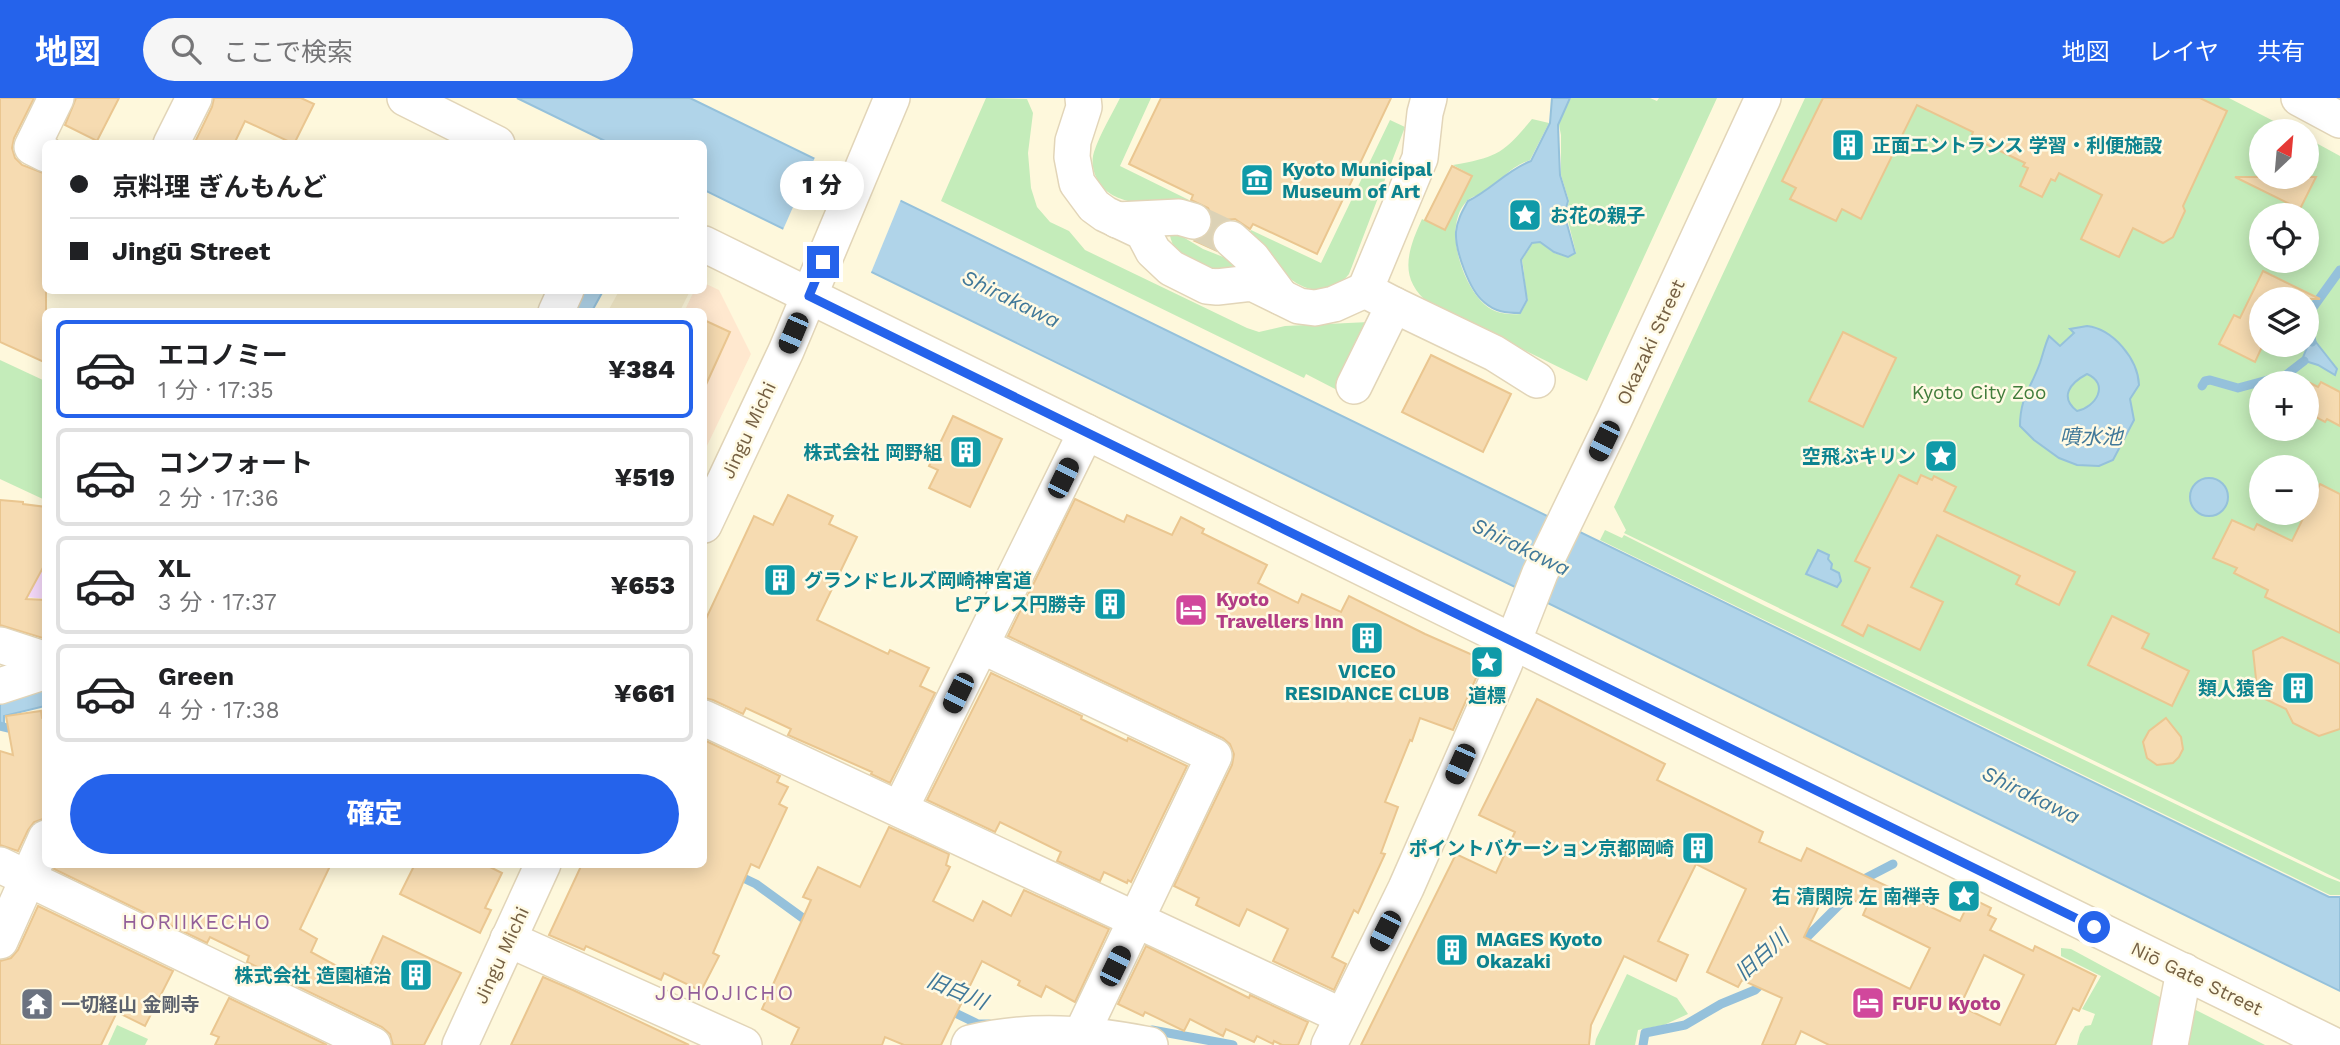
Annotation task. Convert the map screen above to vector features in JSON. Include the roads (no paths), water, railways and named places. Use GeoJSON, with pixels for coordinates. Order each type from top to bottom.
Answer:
{"type":"FeatureCollection","features":[{"type":"Feature","properties":{"kind":"street"},"geometry":{"type":"LineString","coordinates":[[42,152],[32,147],[56,98]]}},
{"type":"Feature","properties":{"kind":"street"},"geometry":{"type":"LineString","coordinates":[[173,140],[194,98]]}},
{"type":"Feature","properties":{"kind":"street"},"geometry":{"type":"LineString","coordinates":[[405,98],[490,140]]}},
{"type":"Feature","properties":{"kind":"street","name":"Jingu Michi"},"geometry":{"type":"LineString","coordinates":[[707,519],[786,351],[892,98]]}},
{"type":"Feature","properties":{"kind":"street"},"geometry":{"type":"LineString","coordinates":[[1083,98],[1084,107],[1073,141],[1073,171],[1077,183],[1091,203],[1105,214],[1143,232],[1160,260],[1188,278],[1206,286],[1217,287],[1252,283],[1299,306],[1315,308],[1352,298],[1380,298],[1494,353],[1537,380]]}},
{"type":"Feature","properties":{"kind":"street"},"geometry":{"type":"LineString","coordinates":[[1354,386],[1420,158],[1429,98]]}},
{"type":"Feature","properties":{"kind":"street","name":"Okazaki Street"},"geometry":{"type":"LineString","coordinates":[[1335,1031],[1406,888],[1513,642],[1526,604],[1763,98]]}},
{"type":"Feature","properties":{"kind":"street"},"geometry":{"type":"LineString","coordinates":[[2299,98],[2340,120]]}},
{"type":"Feature","properties":{"kind":"street"},"geometry":{"type":"LineString","coordinates":[[1117,220],[1180,217],[1193,221]]}},
{"type":"Feature","properties":{"kind":"street"},"geometry":{"type":"LineString","coordinates":[[1231,239],[1252,258],[1281,297]]}},
{"type":"Feature","properties":{"kind":"street","name":"Niō Gate Street"},"geometry":{"type":"LineString","coordinates":[[707,245],[2333,1045]]}},
{"type":"Feature","properties":{"kind":"street"},"geometry":{"type":"LineString","coordinates":[[900,810],[1086,432]]}},
{"type":"Feature","properties":{"kind":"street"},"geometry":{"type":"LineString","coordinates":[[0,645],[42,659]]}},
{"type":"Feature","properties":{"kind":"street"},"geometry":{"type":"LineString","coordinates":[[982,646],[1214,757],[1086,1025]]}},
{"type":"Feature","properties":{"kind":"street"},"geometry":{"type":"LineString","coordinates":[[0,686],[42,672]]}},
{"type":"Feature","properties":{"kind":"street"},"geometry":{"type":"LineString","coordinates":[[707,719],[1137,920],[1335,1031]]}},
{"type":"Feature","properties":{"kind":"street"},"geometry":{"type":"LineString","coordinates":[[0,941],[14,872],[42,842]]}},
{"type":"Feature","properties":{"kind":"street","name":"Jingu Michi"},"geometry":{"type":"LineString","coordinates":[[460,1045],[541,868]]}},
{"type":"Feature","properties":{"kind":"street"},"geometry":{"type":"LineString","coordinates":[[14,872],[373,1045]]}},
{"type":"Feature","properties":{"kind":"street"},"geometry":{"type":"LineString","coordinates":[[508,939],[744,1045]]}},
{"type":"Feature","properties":{"kind":"street"},"geometry":{"type":"LineString","coordinates":[[2170,1045],[2184,971]]}},
{"type":"Feature","properties":{"kind":"street"},"geometry":{"type":"LineString","coordinates":[[969,1045],[996,1036],[1036,1034],[1086,1025],[1103,1036],[1150,1045]]}},
{"type":"Feature","properties":{"kind":"water","name":"Shirakawa"},"geometry":{"type":"Polygon","coordinates":[[[517,98],[690,98],[2329,897],[2340,897],[2340,991],[707,191],[707,140],[603,140],[517,98]]]}},
{"type":"Feature","properties":{"kind":"water"},"geometry":{"type":"Polygon","coordinates":[[[1552,98],[1570,98],[1558,125],[1560,175],[1568,201],[1565,212],[1575,253],[1568,257],[1554,252],[1540,242],[1532,243],[1521,260],[1527,300],[1520,313],[1510,313],[1492,308],[1473,289],[1458,249],[1456,232],[1468,201],[1531,161],[1550,123],[1552,98]]]}},
{"type":"Feature","properties":{"kind":"water"},"geometry":{"type":"Polygon","coordinates":[[[575,294],[601,294],[594,308],[568,308],[575,294]]]}},
{"type":"Feature","properties":{"kind":"water","name":"噴水池"},"geometry":{"type":"Polygon","coordinates":[[[2087,326],[2097,328],[2115,339],[2129,356],[2138,375],[2139,385],[2130,399],[2134,420],[2113,460],[2099,466],[2077,465],[2059,458],[2020,426],[2024,400],[2049,336],[2060,346],[2074,333],[2070,329],[2087,326]],[[2087,374],[2069,391],[2069,401],[2077,411],[2090,405],[2098,395],[2098,383],[2087,374]]]}},
{"type":"Feature","properties":{"kind":"water"},"geometry":{"type":"Polygon","coordinates":[[[2319,346],[2337,369],[2335,375],[2318,365],[2302,360],[2303,357],[2319,357],[2319,346]]]}},
{"type":"Feature","properties":{"kind":"water"},"geometry":{"type":"Polygon","coordinates":[[[2209,478],[2222,484],[2228,497],[2222,510],[2209,516],[2196,510],[2190,497],[2196,484],[2209,478]]]}},
{"type":"Feature","properties":{"kind":"water"},"geometry":{"type":"Polygon","coordinates":[[[1818,550],[1829,555],[1831,569],[1839,573],[1841,581],[1837,587],[1806,574],[1818,550]]]}},
{"type":"Feature","properties":{"kind":"water"},"geometry":{"type":"Polygon","coordinates":[[[42,685],[42,707],[4,716],[4,725],[0,728],[0,700],[42,685]]]}},
{"type":"Feature","properties":{"kind":"waterway"},"geometry":{"type":"LineString","coordinates":[[2319,299],[2340,270]]}},
{"type":"Feature","properties":{"kind":"waterway"},"geometry":{"type":"LineString","coordinates":[[2202,386],[2205,381],[2210,380],[2238,388],[2286,375],[2304,361]]}},
{"type":"Feature","properties":{"kind":"waterway"},"geometry":{"type":"LineString","coordinates":[[0,726],[16,730]]}},
{"type":"Feature","properties":{"kind":"waterway","name":"旧白川"},"geometry":{"type":"LineString","coordinates":[[1799,945],[1866,878],[1893,864]]}},
{"type":"Feature","properties":{"kind":"waterway","name":"旧白川"},"geometry":{"type":"LineString","coordinates":[[735,874],[756,884],[811,924]]}},
{"type":"Feature","properties":{"kind":"waterway","name":"旧白川"},"geometry":{"type":"LineString","coordinates":[[1643,1045],[1645,1033],[1685,1025],[1721,1004],[1755,990],[1765,980]]}},
{"type":"Feature","properties":{"kind":"waterway","name":"旧白川"},"geometry":{"type":"LineString","coordinates":[[947,1009],[978,1024],[989,1024]]}},
{"type":"Feature","properties":{"kind":"waterway","name":"旧白川"},"geometry":{"type":"LineString","coordinates":[[1152,1030],[1233,1045]]}},
{"type":"Feature","properties":{"kind":"tunnel"},"geometry":{"type":"LineString","coordinates":[[1193,221],[1231,239]]}},
{"type":"Feature","properties":{"kind":"place","name":"正面エントランス 学習・利便施設"},"geometry":{"type":"Point","coordinates":[1848,145]}},
{"type":"Feature","properties":{"kind":"place","name":"Kyoto Municipal Museum of Art"},"geometry":{"type":"Point","coordinates":[1257,180]}},
{"type":"Feature","properties":{"kind":"place","name":"お花の親子"},"geometry":{"type":"Point","coordinates":[1525,215]}},
{"type":"Feature","properties":{"kind":"place","name":"株式会社 岡野組"},"geometry":{"type":"Point","coordinates":[966,452]}},
{"type":"Feature","properties":{"kind":"place","name":"空飛ぶキリン"},"geometry":{"type":"Point","coordinates":[1941,456]}},
{"type":"Feature","properties":{"kind":"place","name":"グランドヒルズ岡崎神宮道"},"geometry":{"type":"Point","coordinates":[780,580]}},
{"type":"Feature","properties":{"kind":"place","name":"ピアレス円勝寺"},"geometry":{"type":"Point","coordinates":[1110,604]}},
{"type":"Feature","properties":{"kind":"place","name":"Kyoto Travellers Inn"},"geometry":{"type":"Point","coordinates":[1191,610]}},
{"type":"Feature","properties":{"kind":"place","name":"VICEO RESIDANCE CLUB"},"geometry":{"type":"Point","coordinates":[1367,638]}},
{"type":"Feature","properties":{"kind":"place","name":"道標"},"geometry":{"type":"Point","coordinates":[1487,662]}},
{"type":"Feature","properties":{"kind":"place","name":"類人猿舎"},"geometry":{"type":"Point","coordinates":[2298,688]}},
{"type":"Feature","properties":{"kind":"place","name":"ポイントバケーション京都岡崎"},"geometry":{"type":"Point","coordinates":[1698,848]}},
{"type":"Feature","properties":{"kind":"place","name":"右 清閑院 左 南禅寺"},"geometry":{"type":"Point","coordinates":[1964,896]}},
{"type":"Feature","properties":{"kind":"place","name":"MAGES Kyoto Okazaki"},"geometry":{"type":"Point","coordinates":[1452,950]}},
{"type":"Feature","properties":{"kind":"place","name":"株式会社 造園植治"},"geometry":{"type":"Point","coordinates":[416,975]}},
{"type":"Feature","properties":{"kind":"place","name":"FUFU Kyoto"},"geometry":{"type":"Point","coordinates":[1868,1003]}},
{"type":"Feature","properties":{"kind":"place","name":"一切経山 金剛寺"},"geometry":{"type":"Point","coordinates":[37,1004]}},
{"type":"Feature","properties":{"kind":"district","name":"HORIIKECHO"},"geometry":{"type":"Point","coordinates":[197,922]}},
{"type":"Feature","properties":{"kind":"district","name":"JOHOJICHO"},"geometry":{"type":"Point","coordinates":[725,993]}},
{"type":"Feature","properties":{"kind":"park label","name":"Kyoto City Zoo"},"geometry":{"type":"Point","coordinates":[1979,392]}}]}
